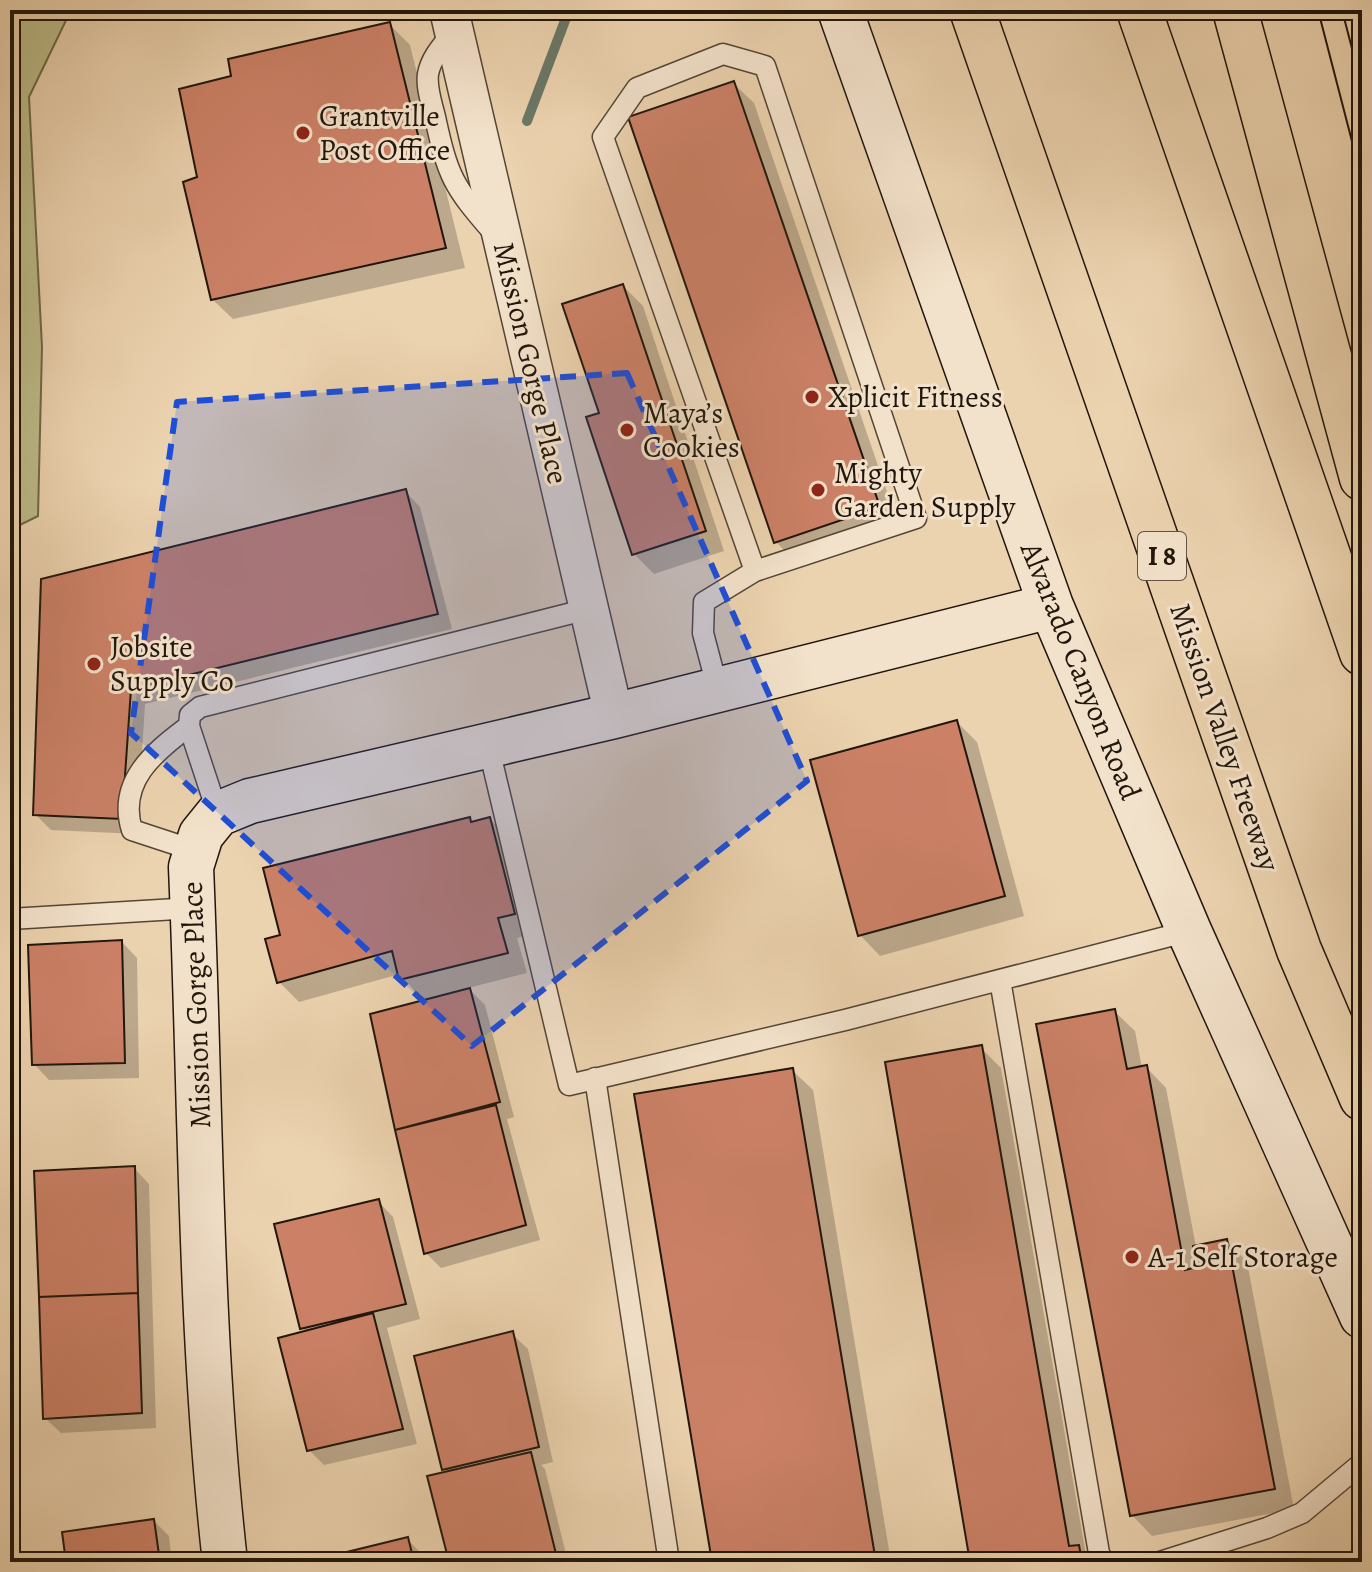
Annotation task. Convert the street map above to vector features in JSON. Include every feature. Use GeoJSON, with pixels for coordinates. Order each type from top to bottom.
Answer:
{"type":"FeatureCollection","features":[{"type":"Feature","properties":{"kind":"highway","name":"Mission Valley Freeway"},"geometry":{"type":"LineString","coordinates":[[972,10],[1299,950],[1362,1098]]}},
{"type":"Feature","properties":{"kind":"highway"},"geometry":{"type":"LineString","coordinates":[[1139,10],[1362,653]]}},
{"type":"Feature","properties":{"kind":"highway"},"geometry":{"type":"LineString","coordinates":[[1235,10],[1362,478]]}},
{"type":"Feature","properties":{"kind":"street","name":"Alvarado Canyon Road"},"geometry":{"type":"LineString","coordinates":[[840,10],[1051,606],[1189,931],[1362,1316]]}},
{"type":"Feature","properties":{"kind":"street","name":"Mission Gorge Place"},"geometry":{"type":"LineString","coordinates":[[452,21],[614,716]]}},
{"type":"Feature","properties":{"kind":"street"},"geometry":{"type":"LineString","coordinates":[[218,814],[289,790],[614,716],[1051,606]]}},
{"type":"Feature","properties":{"kind":"street","name":"Mission Gorge Place"},"geometry":{"type":"LineString","coordinates":[[218,814],[201,835],[191,867],[205,1313],[213,1461],[225,1562]]}},
{"type":"Feature","properties":{"kind":"lane"},"geometry":{"type":"LineString","coordinates":[[718,690],[703,633],[704,602],[755,571],[916,518],[765,66],[723,54],[637,88],[603,137],[755,571]]}},
{"type":"Feature","properties":{"kind":"lane"},"geometry":{"type":"LineString","coordinates":[[218,814],[189,726],[190,715],[200,707],[588,609]]}},
{"type":"Feature","properties":{"kind":"lane"},"geometry":{"type":"LineString","coordinates":[[189,726],[161,746],[143,766],[132,784],[128,802],[132,830],[196,851]]}},
{"type":"Feature","properties":{"kind":"lane"},"geometry":{"type":"LineString","coordinates":[[488,745],[569,1085],[1189,931]]}},
{"type":"Feature","properties":{"kind":"lane"},"geometry":{"type":"LineString","coordinates":[[10,919],[193,908]]}},
{"type":"Feature","properties":{"kind":"lane"},"geometry":{"type":"LineString","coordinates":[[1000,980],[1099,1553],[1104,1562]]}},
{"type":"Feature","properties":{"kind":"lane"},"geometry":{"type":"LineString","coordinates":[[595,1078],[669,1562]]}},
{"type":"Feature","properties":{"kind":"lane"},"geometry":{"type":"LineString","coordinates":[[1160,1562],[1267,1528],[1302,1513],[1362,1463]]}},
{"type":"Feature","properties":{"kind":"highlighted area"},"geometry":{"type":"Polygon","coordinates":[[[627,373],[807,781],[472,1046],[131,733],[177,402],[627,373]]]}},
{"type":"Feature","properties":{"kind":"shaded area"},"geometry":{"type":"Polygon","coordinates":[[[71,10],[29,97],[42,347],[38,516],[10,530],[10,18],[71,10]]]}},
{"type":"Feature","properties":{"kind":"building","name":"Grantville Post Office"},"geometry":{"type":"Polygon","coordinates":[[[390,22],[446,248],[211,300],[183,182],[197,177],[179,89],[231,76],[228,59],[390,22]]]}},
{"type":"Feature","properties":{"kind":"building"},"geometry":{"type":"Polygon","coordinates":[[[734,81],[880,507],[774,543],[628,117],[734,81]]]}},
{"type":"Feature","properties":{"kind":"building"},"geometry":{"type":"Polygon","coordinates":[[[623,284],[706,531],[632,555],[586,417],[599,413],[562,304],[623,284]]]}},
{"type":"Feature","properties":{"kind":"building"},"geometry":{"type":"Polygon","coordinates":[[[406,489],[438,614],[131,689],[122,819],[33,815],[41,579],[406,489]]]}},
{"type":"Feature","properties":{"kind":"building"},"geometry":{"type":"Polygon","coordinates":[[[957,720],[1005,896],[858,936],[810,760],[957,720]]]}},
{"type":"Feature","properties":{"kind":"building"},"geometry":{"type":"Polygon","coordinates":[[[470,817],[471,822],[490,817],[515,914],[498,918],[508,953],[399,980],[392,951],[277,983],[265,939],[280,935],[263,868],[470,817]]]}},
{"type":"Feature","properties":{"kind":"building"},"geometry":{"type":"Polygon","coordinates":[[[122,940],[125,1063],[32,1065],[28,945],[122,940]]]}},
{"type":"Feature","properties":{"kind":"building"},"geometry":{"type":"Polygon","coordinates":[[[470,988],[500,1102],[395,1130],[370,1014],[470,988]]]}},
{"type":"Feature","properties":{"kind":"building","name":"A-1 Self Storage"},"geometry":{"type":"Polygon","coordinates":[[[1115,1009],[1127,1069],[1147,1065],[1185,1270],[1197,1267],[1193,1246],[1227,1239],[1275,1489],[1130,1516],[1036,1024],[1115,1009]]]}},
{"type":"Feature","properties":{"kind":"building"},"geometry":{"type":"Polygon","coordinates":[[[982,1045],[1069,1546],[1079,1545],[1082,1562],[970,1562],[885,1062],[982,1045]]]}},
{"type":"Feature","properties":{"kind":"building"},"geometry":{"type":"Polygon","coordinates":[[[793,1068],[876,1562],[712,1562],[634,1094],[793,1068]]]}},
{"type":"Feature","properties":{"kind":"building"},"geometry":{"type":"Polygon","coordinates":[[[496,1105],[526,1225],[424,1254],[395,1130],[496,1105]]]}},
{"type":"Feature","properties":{"kind":"building"},"geometry":{"type":"Polygon","coordinates":[[[135,1166],[138,1293],[39,1297],[34,1171],[135,1166]]]}},
{"type":"Feature","properties":{"kind":"building"},"geometry":{"type":"Polygon","coordinates":[[[379,1199],[406,1304],[300,1329],[274,1224],[379,1199]]]}},
{"type":"Feature","properties":{"kind":"building"},"geometry":{"type":"Polygon","coordinates":[[[138,1293],[142,1413],[43,1419],[39,1297],[138,1293]]]}},
{"type":"Feature","properties":{"kind":"building"},"geometry":{"type":"Polygon","coordinates":[[[373,1313],[403,1429],[307,1451],[278,1338],[373,1313]]]}},
{"type":"Feature","properties":{"kind":"building"},"geometry":{"type":"Polygon","coordinates":[[[513,1331],[539,1447],[442,1470],[414,1356],[513,1331]]]}},
{"type":"Feature","properties":{"kind":"building"},"geometry":{"type":"Polygon","coordinates":[[[531,1452],[558,1562],[449,1562],[427,1476],[531,1452]]]}},
{"type":"Feature","properties":{"kind":"building"},"geometry":{"type":"Polygon","coordinates":[[[154,1519],[160,1562],[66,1562],[62,1532],[154,1519]]]}},
{"type":"Feature","properties":{"kind":"building"},"geometry":{"type":"Polygon","coordinates":[[[408,1537],[414,1562],[306,1562],[310,1561],[408,1537]]]}},
{"type":"Feature","properties":{"kind":"waterway"},"geometry":{"type":"LineString","coordinates":[[527,121],[569,10]]}},
{"type":"Feature","properties":{"kind":"tram line"},"geometry":{"type":"LineString","coordinates":[[1318,10],[1362,180]]}},
{"type":"Feature","properties":{"kind":"tram line"},"geometry":{"type":"LineString","coordinates":[[1342,10],[1362,87]]}},
{"type":"Feature","properties":{"kind":"place","name":"Grantville Post Office"},"geometry":{"type":"Point","coordinates":[303,133]}},
{"type":"Feature","properties":{"kind":"place","name":"Xplicit Fitness"},"geometry":{"type":"Point","coordinates":[812,397]}},
{"type":"Feature","properties":{"kind":"place","name":"Maya’s Cookies"},"geometry":{"type":"Point","coordinates":[627,430]}},
{"type":"Feature","properties":{"kind":"place","name":"Mighty Garden Supply"},"geometry":{"type":"Point","coordinates":[818,490]}},
{"type":"Feature","properties":{"kind":"place","name":"Jobsite Supply Co"},"geometry":{"type":"Point","coordinates":[94,664]}},
{"type":"Feature","properties":{"kind":"place","name":"A-1 Self Storage"},"geometry":{"type":"Point","coordinates":[1132,1257]}}]}
